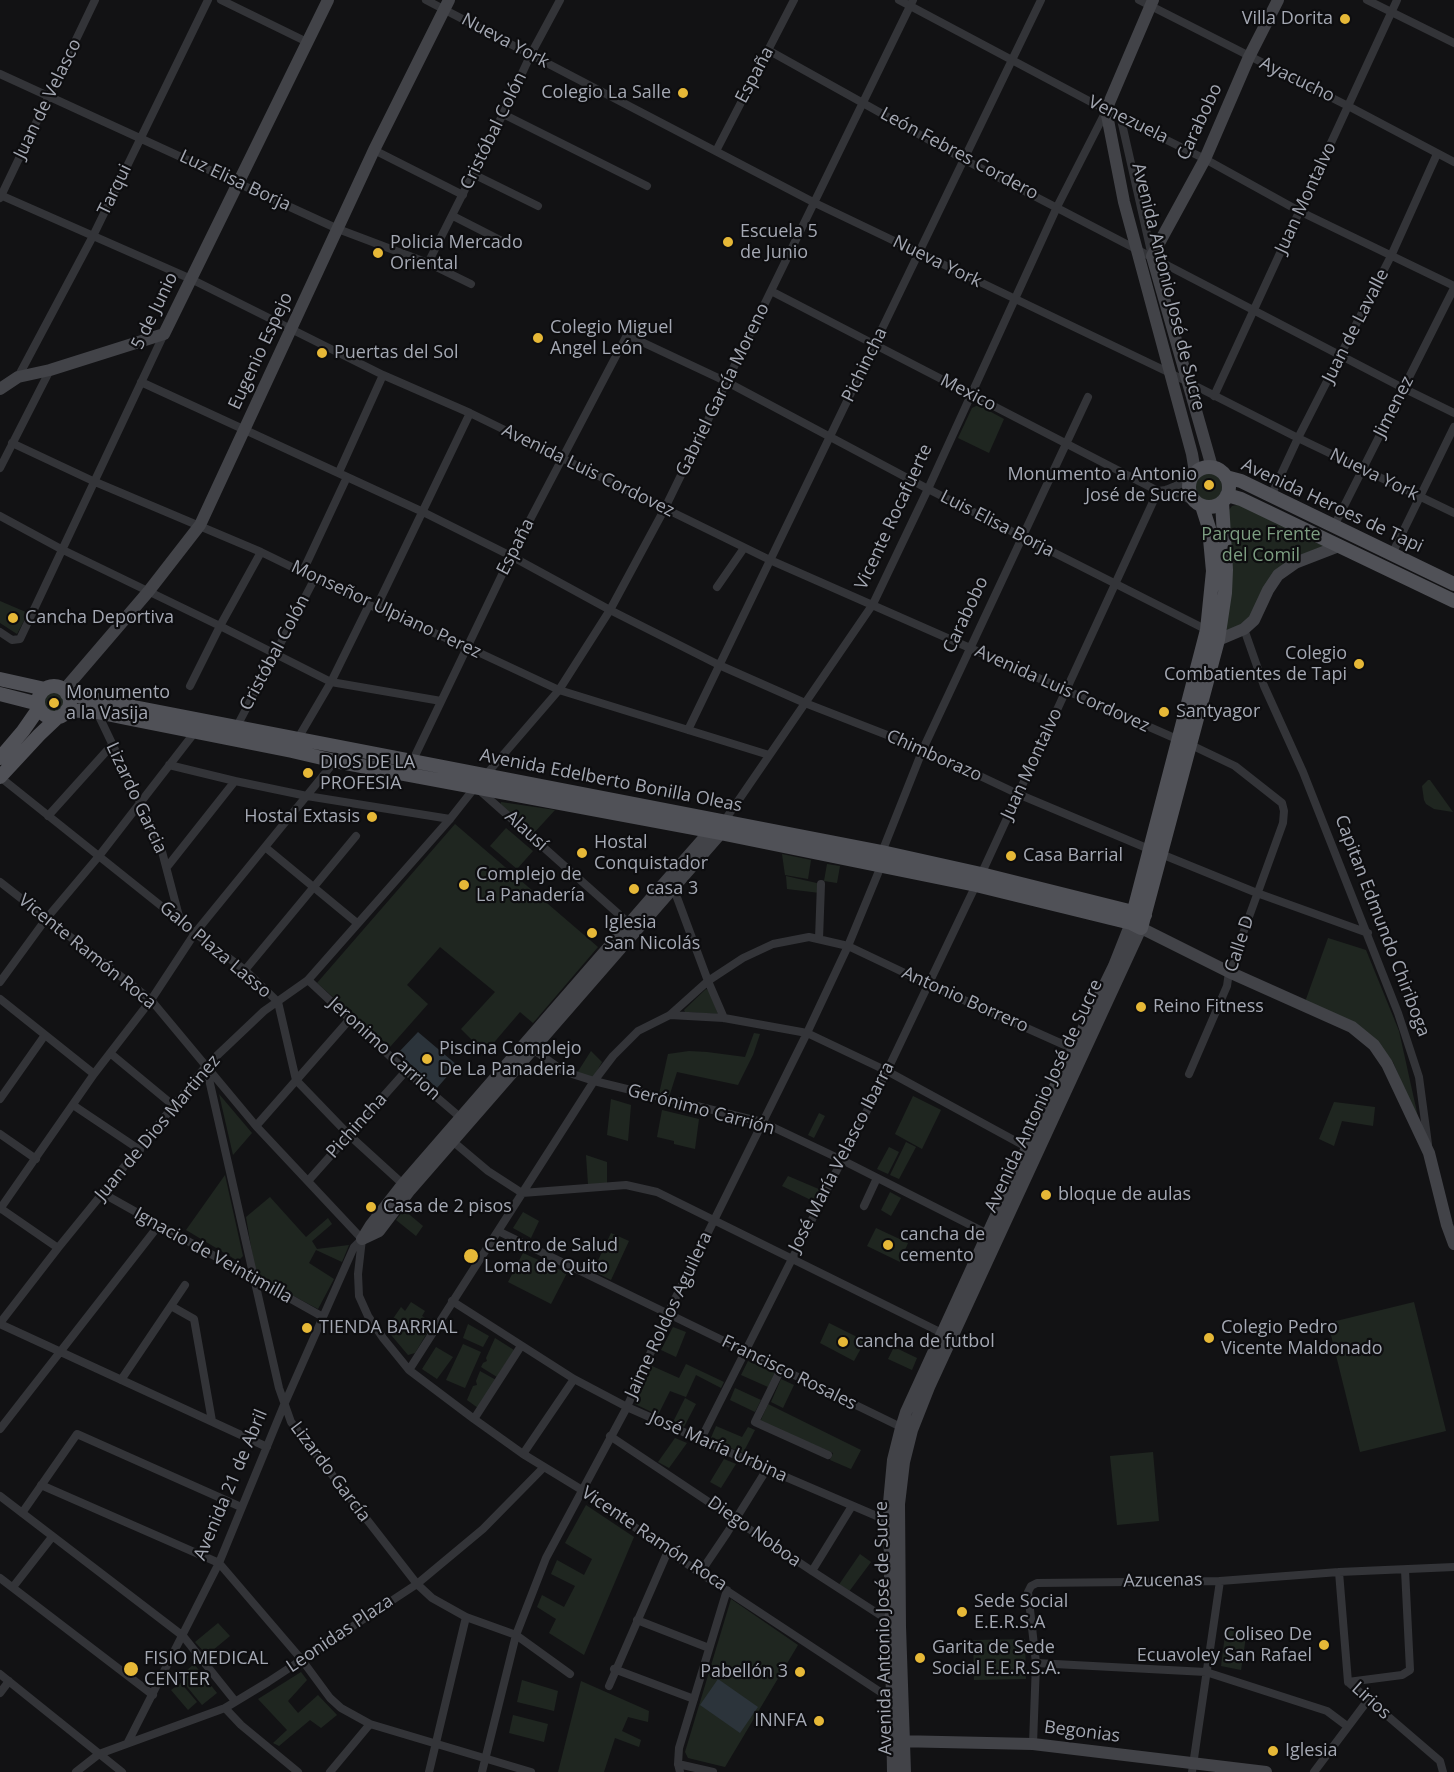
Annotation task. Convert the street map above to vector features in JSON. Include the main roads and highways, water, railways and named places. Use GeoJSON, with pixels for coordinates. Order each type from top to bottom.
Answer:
{"type":"FeatureCollection","features":[{"type":"Feature","properties":{"kind":"main road","name":"5 de Junio"},"geometry":{"type":"LineString","coordinates":[[2,385],[18,378],[164,334],[328,0]]}},
{"type":"Feature","properties":{"kind":"main road","name":"Carabobo"},"geometry":{"type":"LineString","coordinates":[[1152,256],[1204,159],[1249,57],[1278,0]]}},
{"type":"Feature","properties":{"kind":"main road","name":"Avenida Antonio José de Sucre"},"geometry":{"type":"LineString","coordinates":[[1147,2],[1106,110],[1124,202],[1192,454],[1192,476]]}},
{"type":"Feature","properties":{"kind":"main road","name":"Eugenio Espejo"},"geometry":{"type":"LineString","coordinates":[[66,692],[200,525],[374,150],[446,5]]}},
{"type":"Feature","properties":{"kind":"main road","name":"Avenida Antonio José de Sucre"},"geometry":{"type":"LineString","coordinates":[[1152,256],[1212,467]]}},
{"type":"Feature","properties":{"kind":"main road"},"geometry":{"type":"LineString","coordinates":[[1224,504],[1229,483],[1219,469],[1204,467],[1192,476],[1189,491],[1198,503],[1212,507],[1246,501]]}},
{"type":"Feature","properties":{"kind":"main road","name":"Avenida Heroes de Tapi"},"geometry":{"type":"LineString","coordinates":[[1226,477],[1241,481],[1453,582]]}},
{"type":"Feature","properties":{"kind":"main road","name":"Avenida Heroes de Tapi"},"geometry":{"type":"LineString","coordinates":[[1224,504],[1246,501],[1454,601]]}},
{"type":"Feature","properties":{"kind":"main road","name":"Avenida Antonio José de Sucre"},"geometry":{"type":"LineString","coordinates":[[1185,742],[1207,630],[1214,571],[1209,528],[1198,503]]}},
{"type":"Feature","properties":{"kind":"main road","name":"Avenida Antonio José de Sucre"},"geometry":{"type":"LineString","coordinates":[[893,1772],[898,1741],[893,1523],[904,1462],[906,1429],[1137,919],[1185,742],[1218,640],[1225,593],[1224,504]]}},
{"type":"Feature","properties":{"kind":"main road"},"geometry":{"type":"LineString","coordinates":[[1218,640],[1244,630],[1254,620],[1278,575],[1295,563],[1339,546]]}},
{"type":"Feature","properties":{"kind":"main road"},"geometry":{"type":"LineString","coordinates":[[0,679],[45,689]]}},
{"type":"Feature","properties":{"kind":"main road"},"geometry":{"type":"LineString","coordinates":[[0,758],[29,723],[38,706],[39,696],[45,689],[53,686],[66,692],[70,702],[63,714],[42,731],[0,777]]}},
{"type":"Feature","properties":{"kind":"main road","name":"Avenida Edelberto Bonilla Oleas"},"geometry":{"type":"LineString","coordinates":[[66,692],[412,762],[480,781]]}},
{"type":"Feature","properties":{"kind":"main road"},"geometry":{"type":"LineString","coordinates":[[0,694],[38,706],[49,717],[63,714]]}},
{"type":"Feature","properties":{"kind":"main road"},"geometry":{"type":"LineString","coordinates":[[16,698],[30,708],[29,723]]}},
{"type":"Feature","properties":{"kind":"main road"},"geometry":{"type":"LineString","coordinates":[[42,731],[63,721],[94,712]]}},
{"type":"Feature","properties":{"kind":"main road","name":"Avenida Edelberto Bonilla Oleas"},"geometry":{"type":"LineString","coordinates":[[63,714],[94,712],[334,761],[480,781],[979,879],[1137,919]]}},
{"type":"Feature","properties":{"kind":"main road","name":"Avenida 21 de Abril"},"geometry":{"type":"LineString","coordinates":[[362,1239],[371,1225],[719,828]]}},
{"type":"Feature","properties":{"kind":"main road","name":"Capitan Edmundo Chiriboga"},"geometry":{"type":"LineString","coordinates":[[1137,919],[1160,937],[1229,972],[1352,1027],[1374,1045],[1387,1064],[1430,1153],[1447,1225],[1454,1244]]}},
{"type":"Feature","properties":{"kind":"main road","name":"Avenida 21 de Abril"},"geometry":{"type":"LineString","coordinates":[[449,1138],[461,1118],[529,1046]]}},
{"type":"Feature","properties":{"kind":"main road","name":"Avenida Antonio José de Sucre"},"geometry":{"type":"LineString","coordinates":[[898,1741],[905,1772]]}},
{"type":"Feature","properties":{"kind":"main road","name":"Begonias"},"geometry":{"type":"LineString","coordinates":[[898,1741],[1033,1744],[1193,1767],[1266,1772]]}},
{"type":"Feature","properties":{"kind":"place","name":"Villa Dorita"},"geometry":{"type":"Point","coordinates":[1345,19]}},
{"type":"Feature","properties":{"kind":"place","name":"Colegio La Salle"},"geometry":{"type":"Point","coordinates":[683,93]}},
{"type":"Feature","properties":{"kind":"place","name":"Escuela 5 de Junio"},"geometry":{"type":"Point","coordinates":[728,242]}},
{"type":"Feature","properties":{"kind":"place","name":"Policia Mercado Oriental"},"geometry":{"type":"Point","coordinates":[378,253]}},
{"type":"Feature","properties":{"kind":"place","name":"Colegio Miguel Angel León"},"geometry":{"type":"Point","coordinates":[538,338]}},
{"type":"Feature","properties":{"kind":"place","name":"Puertas del Sol"},"geometry":{"type":"Point","coordinates":[322,353]}},
{"type":"Feature","properties":{"kind":"place","name":"Monumento a Antonio José de Sucre"},"geometry":{"type":"Point","coordinates":[1209,485]}},
{"type":"Feature","properties":{"kind":"place","name":"Cancha Deportiva"},"geometry":{"type":"Point","coordinates":[13,618]}},
{"type":"Feature","properties":{"kind":"place","name":"Colegio Combatientes de Tapi"},"geometry":{"type":"Point","coordinates":[1359,664]}},
{"type":"Feature","properties":{"kind":"place","name":"Monumento a la Vasija"},"geometry":{"type":"Point","coordinates":[54,703]}},
{"type":"Feature","properties":{"kind":"place","name":"Santyagor"},"geometry":{"type":"Point","coordinates":[1164,712]}},
{"type":"Feature","properties":{"kind":"place","name":"DIOS DE LA PROFESIA"},"geometry":{"type":"Point","coordinates":[308,773]}},
{"type":"Feature","properties":{"kind":"place","name":"Hostal Extasis"},"geometry":{"type":"Point","coordinates":[372,817]}},
{"type":"Feature","properties":{"kind":"place","name":"Hostal Conquistador"},"geometry":{"type":"Point","coordinates":[582,853]}},
{"type":"Feature","properties":{"kind":"place","name":"Casa Barrial"},"geometry":{"type":"Point","coordinates":[1011,856]}},
{"type":"Feature","properties":{"kind":"place","name":"Complejo de La Panadería"},"geometry":{"type":"Point","coordinates":[464,885]}},
{"type":"Feature","properties":{"kind":"place","name":"casa 3"},"geometry":{"type":"Point","coordinates":[634,889]}},
{"type":"Feature","properties":{"kind":"place","name":"Iglesia San Nicolás"},"geometry":{"type":"Point","coordinates":[592,933]}},
{"type":"Feature","properties":{"kind":"place","name":"Reino Fitness"},"geometry":{"type":"Point","coordinates":[1141,1007]}},
{"type":"Feature","properties":{"kind":"place","name":"Piscina Complejo De La Panaderia"},"geometry":{"type":"Point","coordinates":[427,1059]}},
{"type":"Feature","properties":{"kind":"place","name":"bloque de aulas"},"geometry":{"type":"Point","coordinates":[1046,1195]}},
{"type":"Feature","properties":{"kind":"place","name":"Casa de 2 pisos"},"geometry":{"type":"Point","coordinates":[371,1207]}},
{"type":"Feature","properties":{"kind":"place","name":"cancha de cemento"},"geometry":{"type":"Point","coordinates":[888,1245]}},
{"type":"Feature","properties":{"kind":"place","name":"Centro de Salud Loma de Quito"},"geometry":{"type":"Point","coordinates":[471,1256]}},
{"type":"Feature","properties":{"kind":"place","name":"TIENDA BARRIAL"},"geometry":{"type":"Point","coordinates":[307,1328]}},
{"type":"Feature","properties":{"kind":"place","name":"Colegio Pedro Vicente Maldonado"},"geometry":{"type":"Point","coordinates":[1209,1338]}},
{"type":"Feature","properties":{"kind":"place","name":"cancha de futbol"},"geometry":{"type":"Point","coordinates":[843,1342]}},
{"type":"Feature","properties":{"kind":"place","name":"Sede Social E.E.R.S.A"},"geometry":{"type":"Point","coordinates":[962,1612]}},
{"type":"Feature","properties":{"kind":"place","name":"Coliseo De Ecuavoley San Rafael"},"geometry":{"type":"Point","coordinates":[1324,1645]}},
{"type":"Feature","properties":{"kind":"place","name":"Garita de Sede Social E.E.R.S.A."},"geometry":{"type":"Point","coordinates":[920,1658]}},
{"type":"Feature","properties":{"kind":"place","name":"FISIO MEDICAL CENTER"},"geometry":{"type":"Point","coordinates":[131,1669]}},
{"type":"Feature","properties":{"kind":"place","name":"Pabellón 3"},"geometry":{"type":"Point","coordinates":[800,1672]}},
{"type":"Feature","properties":{"kind":"place","name":"INNFA"},"geometry":{"type":"Point","coordinates":[819,1721]}},
{"type":"Feature","properties":{"kind":"place","name":"Iglesia"},"geometry":{"type":"Point","coordinates":[1273,1751]}},
{"type":"Feature","properties":{"kind":"park label","name":"Parque Frente del Comil"},"geometry":{"type":"Point","coordinates":[1261,545]}}]}
